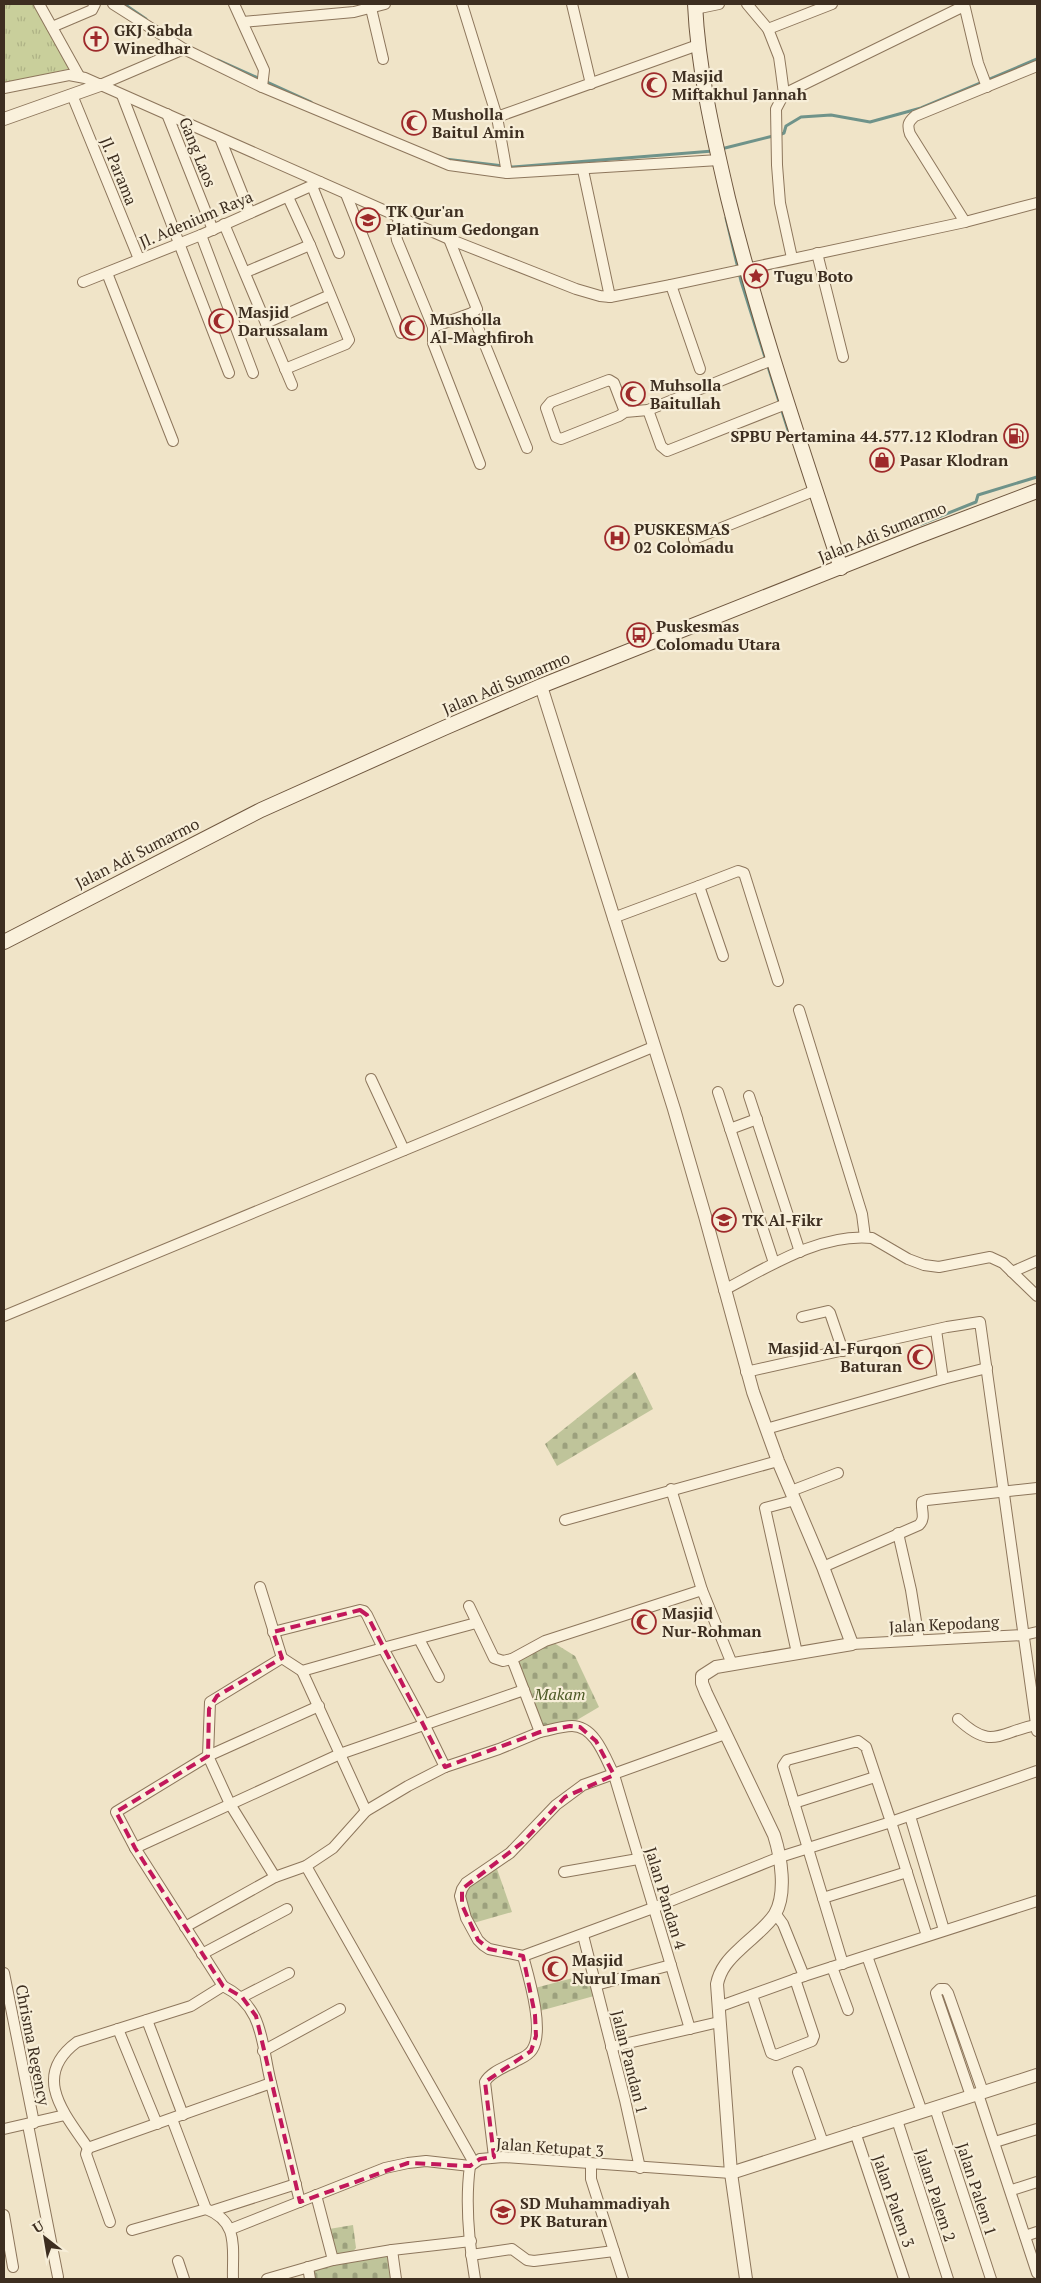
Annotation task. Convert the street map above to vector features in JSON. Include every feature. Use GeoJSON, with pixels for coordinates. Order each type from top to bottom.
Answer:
{"type":"FeatureCollection","features":[{"type":"Feature","properties":{"kind":"main road"},"geometry":{"type":"LineString","coordinates":[[695,7],[698,46],[715,142],[715,160],[741,270],[782,405],[794,428],[841,568]]}},
{"type":"Feature","properties":{"kind":"main road","name":"Jalan Adi Sumarmo"},"geometry":{"type":"LineString","coordinates":[[4,942],[261,810],[339,774],[541,686],[1037,491]]}},
{"type":"Feature","properties":{"kind":"street"},"geometry":{"type":"LineString","coordinates":[[39,4],[79,76]]}},
{"type":"Feature","properties":{"kind":"street"},"geometry":{"type":"LineString","coordinates":[[52,27],[92,10],[94,4]]}},
{"type":"Feature","properties":{"kind":"street"},"geometry":{"type":"LineString","coordinates":[[234,4],[244,22],[263,81]]}},
{"type":"Feature","properties":{"kind":"street"},"geometry":{"type":"LineString","coordinates":[[244,22],[354,12],[371,6],[386,4]]}},
{"type":"Feature","properties":{"kind":"street"},"geometry":{"type":"LineString","coordinates":[[462,4],[497,117],[507,171]]}},
{"type":"Feature","properties":{"kind":"street"},"geometry":{"type":"LineString","coordinates":[[572,4],[591,84]]}},
{"type":"Feature","properties":{"kind":"street"},"geometry":{"type":"LineString","coordinates":[[695,7],[718,4]]}},
{"type":"Feature","properties":{"kind":"street"},"geometry":{"type":"LineString","coordinates":[[747,4],[768,29],[779,57],[784,94]]}},
{"type":"Feature","properties":{"kind":"street"},"geometry":{"type":"LineString","coordinates":[[768,29],[832,4]]}},
{"type":"Feature","properties":{"kind":"street"},"geometry":{"type":"LineString","coordinates":[[792,258],[780,203],[776,135],[777,104],[784,94],[964,5],[986,83]]}},
{"type":"Feature","properties":{"kind":"street"},"geometry":{"type":"LineString","coordinates":[[122,6],[184,50],[263,81],[441,163],[460,168],[507,171],[583,170],[715,160]]}},
{"type":"Feature","properties":{"kind":"street"},"geometry":{"type":"LineString","coordinates":[[371,6],[382,59]]}},
{"type":"Feature","properties":{"kind":"street"},"geometry":{"type":"LineString","coordinates":[[497,117],[698,46]]}},
{"type":"Feature","properties":{"kind":"street"},"geometry":{"type":"LineString","coordinates":[[4,119],[100,85],[184,50]]}},
{"type":"Feature","properties":{"kind":"street"},"geometry":{"type":"LineString","coordinates":[[964,222],[910,134],[909,121],[914,116],[986,83],[1037,66]]}},
{"type":"Feature","properties":{"kind":"street"},"geometry":{"type":"LineString","coordinates":[[4,88],[69,75],[79,76],[220,138],[316,184],[346,194],[449,239],[576,289],[590,294],[610,297],[964,222],[1037,203]]}},
{"type":"Feature","properties":{"kind":"street","name":"Jl. Parama"},"geometry":{"type":"LineString","coordinates":[[72,95],[139,259]]}},
{"type":"Feature","properties":{"kind":"street"},"geometry":{"type":"LineString","coordinates":[[122,95],[229,372]]}},
{"type":"Feature","properties":{"kind":"street","name":"Gang Laos"},"geometry":{"type":"LineString","coordinates":[[167,114],[212,230]]}},
{"type":"Feature","properties":{"kind":"street"},"geometry":{"type":"LineString","coordinates":[[220,138],[250,213]]}},
{"type":"Feature","properties":{"kind":"street"},"geometry":{"type":"LineString","coordinates":[[583,170],[610,297]]}},
{"type":"Feature","properties":{"kind":"street"},"geometry":{"type":"LineString","coordinates":[[316,184],[339,253]]}},
{"type":"Feature","properties":{"kind":"street","name":"Jl. Adenium Raya"},"geometry":{"type":"LineString","coordinates":[[83,282],[212,230],[316,184]]}},
{"type":"Feature","properties":{"kind":"street"},"geometry":{"type":"LineString","coordinates":[[346,194],[401,333]]}},
{"type":"Feature","properties":{"kind":"street"},"geometry":{"type":"LineString","coordinates":[[285,369],[348,343],[310,245],[288,197]]}},
{"type":"Feature","properties":{"kind":"street"},"geometry":{"type":"LineString","coordinates":[[399,217],[396,234],[397,240],[480,464]]}},
{"type":"Feature","properties":{"kind":"street"},"geometry":{"type":"LineString","coordinates":[[224,224],[246,272],[292,385]]}},
{"type":"Feature","properties":{"kind":"street"},"geometry":{"type":"LineString","coordinates":[[200,235],[253,373]]}},
{"type":"Feature","properties":{"kind":"street"},"geometry":{"type":"LineString","coordinates":[[449,239],[476,306],[474,318],[527,448]]}},
{"type":"Feature","properties":{"kind":"street"},"geometry":{"type":"LineString","coordinates":[[246,272],[310,245]]}},
{"type":"Feature","properties":{"kind":"street"},"geometry":{"type":"LineString","coordinates":[[817,253],[843,356]]}},
{"type":"Feature","properties":{"kind":"street"},"geometry":{"type":"LineString","coordinates":[[107,273],[173,440]]}},
{"type":"Feature","properties":{"kind":"street"},"geometry":{"type":"LineString","coordinates":[[671,285],[700,369]]}},
{"type":"Feature","properties":{"kind":"street"},"geometry":{"type":"LineString","coordinates":[[266,323],[330,295]]}},
{"type":"Feature","properties":{"kind":"street"},"geometry":{"type":"LineString","coordinates":[[433,334],[474,318]]}},
{"type":"Feature","properties":{"kind":"street"},"geometry":{"type":"LineString","coordinates":[[625,412],[614,383],[609,380],[551,402],[546,408],[556,437],[560,439],[625,412],[648,410],[768,361]]}},
{"type":"Feature","properties":{"kind":"street"},"geometry":{"type":"LineString","coordinates":[[648,410],[660,446],[667,451],[782,405]]}},
{"type":"Feature","properties":{"kind":"street"},"geometry":{"type":"LineString","coordinates":[[694,539],[816,490]]}},
{"type":"Feature","properties":{"kind":"street"},"geometry":{"type":"LineString","coordinates":[[541,686],[706,1216],[746,1372],[778,1461],[823,1567],[852,1644],[732,1664],[709,1670],[702,1676],[702,1682],[725,1734],[774,1835],[780,1857],[781,1888],[775,1913],[731,1957],[721,1970],[717,1984],[731,2173],[746,2279]]}},
{"type":"Feature","properties":{"kind":"street"},"geometry":{"type":"LineString","coordinates":[[614,918],[738,871],[744,873],[778,981]]}},
{"type":"Feature","properties":{"kind":"street"},"geometry":{"type":"LineString","coordinates":[[699,886],[723,956]]}},
{"type":"Feature","properties":{"kind":"street"},"geometry":{"type":"LineString","coordinates":[[799,1010],[862,1214],[866,1237]]}},
{"type":"Feature","properties":{"kind":"street"},"geometry":{"type":"LineString","coordinates":[[4,1316],[653,1047]]}},
{"type":"Feature","properties":{"kind":"street"},"geometry":{"type":"LineString","coordinates":[[371,1080],[404,1150]]}},
{"type":"Feature","properties":{"kind":"street"},"geometry":{"type":"LineString","coordinates":[[718,1092],[774,1263]]}},
{"type":"Feature","properties":{"kind":"street"},"geometry":{"type":"LineString","coordinates":[[748,1096],[800,1252]]}},
{"type":"Feature","properties":{"kind":"street"},"geometry":{"type":"LineString","coordinates":[[730,1129],[757,1119]]}},
{"type":"Feature","properties":{"kind":"street"},"geometry":{"type":"LineString","coordinates":[[724,1290],[774,1263],[832,1240],[866,1237],[872,1238],[908,1259],[924,1265],[948,1266],[990,1257],[1003,1264],[1037,1296]]}},
{"type":"Feature","properties":{"kind":"street"},"geometry":{"type":"LineString","coordinates":[[1012,1272],[1037,1261]]}},
{"type":"Feature","properties":{"kind":"street"},"geometry":{"type":"LineString","coordinates":[[802,1317],[828,1311],[843,1351]]}},
{"type":"Feature","properties":{"kind":"street"},"geometry":{"type":"LineString","coordinates":[[746,1372],[976,1321],[980,1322],[988,1368],[1037,1728],[997,1737],[985,1737],[974,1733],[958,1719]]}},
{"type":"Feature","properties":{"kind":"street"},"geometry":{"type":"LineString","coordinates":[[936,1330],[943,1379]]}},
{"type":"Feature","properties":{"kind":"street"},"geometry":{"type":"LineString","coordinates":[[766,1429],[988,1368]]}},
{"type":"Feature","properties":{"kind":"street"},"geometry":{"type":"LineString","coordinates":[[566,1520],[671,1489],[778,1461]]}},
{"type":"Feature","properties":{"kind":"street"},"geometry":{"type":"LineString","coordinates":[[797,1653],[765,1508],[838,1473]]}},
{"type":"Feature","properties":{"kind":"street"},"geometry":{"type":"LineString","coordinates":[[823,1567],[919,1525],[923,1521],[921,1504],[924,1501],[958,1495],[1037,1488]]}},
{"type":"Feature","properties":{"kind":"street"},"geometry":{"type":"LineString","coordinates":[[671,1489],[702,1590],[732,1664]]}},
{"type":"Feature","properties":{"kind":"street"},"geometry":{"type":"LineString","coordinates":[[898,1533],[912,1590],[919,1640]]}},
{"type":"Feature","properties":{"kind":"street"},"geometry":{"type":"LineString","coordinates":[[260,1587],[282,1658],[302,1671],[366,1811]]}},
{"type":"Feature","properties":{"kind":"street"},"geometry":{"type":"LineString","coordinates":[[469,1606],[494,1658],[503,1661],[512,1659],[545,1641],[702,1590]]}},
{"type":"Feature","properties":{"kind":"street"},"geometry":{"type":"LineString","coordinates":[[273,1632],[360,1610],[364,1611],[424,1724],[444,1767]]}},
{"type":"Feature","properties":{"kind":"street"},"geometry":{"type":"LineString","coordinates":[[302,1671],[476,1623]]}},
{"type":"Feature","properties":{"kind":"street","name":"Jalan Kepodang"},"geometry":{"type":"LineString","coordinates":[[852,1644],[1024,1635],[1037,1632]]}},
{"type":"Feature","properties":{"kind":"street"},"geometry":{"type":"LineString","coordinates":[[419,1638],[439,1676]]}},
{"type":"Feature","properties":{"kind":"street"},"geometry":{"type":"LineString","coordinates":[[274,1877],[230,1804],[208,1756],[210,1702],[282,1658]]}},
{"type":"Feature","properties":{"kind":"street"},"geometry":{"type":"LineString","coordinates":[[512,1659],[540,1732]]}},
{"type":"Feature","properties":{"kind":"street"},"geometry":{"type":"LineString","coordinates":[[135,1848],[340,1754],[524,1690]]}},
{"type":"Feature","properties":{"kind":"street"},"geometry":{"type":"LineString","coordinates":[[300,2202],[256,2016],[242,1998],[223,1986],[135,1848],[116,1812],[208,1756],[319,1706]]}},
{"type":"Feature","properties":{"kind":"street","name":"Jalan Pandan 4"},"geometry":{"type":"LineString","coordinates":[[185,1927],[274,1877],[306,1866],[339,1842],[366,1811],[444,1767],[499,1749],[540,1732],[570,1726],[580,1727],[589,1732],[596,1741],[614,1775],[690,2029]]}},
{"type":"Feature","properties":{"kind":"street"},"geometry":{"type":"LineString","coordinates":[[725,1734],[583,1786],[565,1797],[523,1842],[500,1862],[466,1883],[462,1889],[462,1905],[466,1918],[478,1940],[489,1949],[523,1956],[654,1908],[780,1857],[910,1816],[1037,1771]]}},
{"type":"Feature","properties":{"kind":"street"},"geometry":{"type":"LineString","coordinates":[[843,1964],[783,1766],[787,1760],[858,1741],[866,1747],[927,1936]]}},
{"type":"Feature","properties":{"kind":"street"},"geometry":{"type":"LineString","coordinates":[[794,1803],[875,1777]]}},
{"type":"Feature","properties":{"kind":"street"},"geometry":{"type":"LineString","coordinates":[[910,1816],[944,1930]]}},
{"type":"Feature","properties":{"kind":"street"},"geometry":{"type":"LineString","coordinates":[[564,1872],[638,1859]]}},
{"type":"Feature","properties":{"kind":"street"},"geometry":{"type":"LineString","coordinates":[[306,1866],[472,2164],[471,2255],[475,2279]]}},
{"type":"Feature","properties":{"kind":"street"},"geometry":{"type":"LineString","coordinates":[[823,1898],[907,1872]]}},
{"type":"Feature","properties":{"kind":"street"},"geometry":{"type":"LineString","coordinates":[[718,2008],[799,1978],[1037,1901]]}},
{"type":"Feature","properties":{"kind":"street"},"geometry":{"type":"LineString","coordinates":[[202,1954],[287,1909]]}},
{"type":"Feature","properties":{"kind":"street"},"geometry":{"type":"LineString","coordinates":[[752,1995],[771,2053],[776,2055],[794,2050],[812,2041],[814,2036],[799,1978],[783,1924],[775,1913]]}},
{"type":"Feature","properties":{"kind":"street","name":"Jalan Pandan 1"},"geometry":{"type":"LineString","coordinates":[[583,1935],[612,2047],[640,2168]]}},
{"type":"Feature","properties":{"kind":"street"},"geometry":{"type":"LineString","coordinates":[[494,2157],[485,2082],[490,2075],[528,2055],[534,2047],[536,2036],[533,1995],[523,1956]]}},
{"type":"Feature","properties":{"kind":"street"},"geometry":{"type":"LineString","coordinates":[[866,1956],[922,2112]]}},
{"type":"Feature","properties":{"kind":"street"},"geometry":{"type":"LineString","coordinates":[[596,1985],[671,1965]]}},
{"type":"Feature","properties":{"kind":"street"},"geometry":{"type":"LineString","coordinates":[[832,1967],[848,2010]]}},
{"type":"Feature","properties":{"kind":"street","name":"Chrisma Regency"},"geometry":{"type":"LineString","coordinates":[[4,1973],[58,2276]]}},
{"type":"Feature","properties":{"kind":"street"},"geometry":{"type":"LineString","coordinates":[[242,1998],[289,1973]]}},
{"type":"Feature","properties":{"kind":"street"},"geometry":{"type":"LineString","coordinates":[[88,2148],[66,2116],[53,2083],[53,2073],[58,2062],[69,2048],[77,2042],[197,2004],[223,1986]]}},
{"type":"Feature","properties":{"kind":"street"},"geometry":{"type":"LineString","coordinates":[[978,2094],[961,2026],[948,1993],[945,1989],[940,1989],[936,1993],[937,1997],[996,2142],[1037,2273]]}},
{"type":"Feature","properties":{"kind":"street"},"geometry":{"type":"LineString","coordinates":[[263,2051],[340,2009]]}},
{"type":"Feature","properties":{"kind":"street"},"geometry":{"type":"LineString","coordinates":[[147,2020],[182,2115]]}},
{"type":"Feature","properties":{"kind":"street"},"geometry":{"type":"LineString","coordinates":[[612,2047],[719,2022]]}},
{"type":"Feature","properties":{"kind":"street"},"geometry":{"type":"LineString","coordinates":[[949,2030],[961,2026]]}},
{"type":"Feature","properties":{"kind":"street"},"geometry":{"type":"LineString","coordinates":[[118,2028],[157,2124]]}},
{"type":"Feature","properties":{"kind":"street"},"geometry":{"type":"LineString","coordinates":[[798,2072],[823,2143]]}},
{"type":"Feature","properties":{"kind":"street"},"geometry":{"type":"LineString","coordinates":[[731,2173],[854,2132],[1037,2075]]}},
{"type":"Feature","properties":{"kind":"street"},"geometry":{"type":"LineString","coordinates":[[88,2148],[271,2083]]}},
{"type":"Feature","properties":{"kind":"street","name":"Jalan Palem 1"},"geometry":{"type":"LineString","coordinates":[[935,2108],[991,2279]]}},
{"type":"Feature","properties":{"kind":"street"},"geometry":{"type":"LineString","coordinates":[[4,2129],[66,2116]]}},
{"type":"Feature","properties":{"kind":"street"},"geometry":{"type":"LineString","coordinates":[[172,2119],[209,2210],[224,2219],[231,2230],[233,2279]]}},
{"type":"Feature","properties":{"kind":"street","name":"Jalan Palem 2"},"geometry":{"type":"LineString","coordinates":[[897,2120],[948,2279]]}},
{"type":"Feature","properties":{"kind":"street"},"geometry":{"type":"LineString","coordinates":[[996,2142],[1037,2129]]}},
{"type":"Feature","properties":{"kind":"street","name":"Jalan Palem 3"},"geometry":{"type":"LineString","coordinates":[[854,2132],[904,2279]]}},
{"type":"Feature","properties":{"kind":"street"},"geometry":{"type":"LineString","coordinates":[[88,2148],[86,2154],[110,2222]]}},
{"type":"Feature","properties":{"kind":"street","name":"Jalan Ketupat 3"},"geometry":{"type":"LineString","coordinates":[[231,2230],[376,2172],[408,2163],[426,2161],[472,2164],[494,2157],[731,2173]]}},
{"type":"Feature","properties":{"kind":"street"},"geometry":{"type":"LineString","coordinates":[[591,2164],[591,2179],[623,2279]]}},
{"type":"Feature","properties":{"kind":"street"},"geometry":{"type":"LineString","coordinates":[[1012,2190],[1037,2182]]}},
{"type":"Feature","properties":{"kind":"street"},"geometry":{"type":"LineString","coordinates":[[132,2230],[209,2210],[296,2184]]}},
{"type":"Feature","properties":{"kind":"street"},"geometry":{"type":"LineString","coordinates":[[316,2195],[333,2260]]}},
{"type":"Feature","properties":{"kind":"street"},"geometry":{"type":"LineString","coordinates":[[4,2215],[13,2267]]}},
{"type":"Feature","properties":{"kind":"street"},"geometry":{"type":"LineString","coordinates":[[1025,2236],[1037,2232]]}},
{"type":"Feature","properties":{"kind":"street"},"geometry":{"type":"LineString","coordinates":[[267,2279],[333,2260],[392,2250],[471,2241]]}},
{"type":"Feature","properties":{"kind":"street"},"geometry":{"type":"LineString","coordinates":[[471,2255],[512,2249],[527,2260],[534,2261],[614,2251]]}},
{"type":"Feature","properties":{"kind":"street"},"geometry":{"type":"LineString","coordinates":[[392,2250],[396,2279]]}},
{"type":"Feature","properties":{"kind":"street"},"geometry":{"type":"LineString","coordinates":[[178,2261],[184,2279]]}},
{"type":"Feature","properties":{"kind":"street"},"geometry":{"type":"LineString","coordinates":[[308,2267],[310,2279]]}},
{"type":"Feature","properties":{"kind":"highlighted area"},"geometry":{"type":"Polygon","coordinates":[[[360,1610],[367,1615],[445,1767],[540,1732],[570,1726],[580,1727],[596,1741],[614,1775],[565,1797],[523,1842],[462,1889],[462,1905],[478,1940],[489,1949],[523,1956],[535,2015],[536,2036],[531,2051],[485,2082],[494,2157],[480,2159],[470,2166],[408,2163],[300,2202],[256,2016],[242,1997],[223,1986],[135,1848],[116,1812],[208,1756],[209,1709],[217,1696],[282,1658],[273,1632],[360,1610]]]}},
{"type":"Feature","properties":{"kind":"green space"},"geometry":{"type":"Polygon","coordinates":[[[4,4],[38,4],[72,68],[4,84],[4,4]]]}},
{"type":"Feature","properties":{"kind":"green space"},"geometry":{"type":"Polygon","coordinates":[[[635,1372],[653,1409],[557,1466],[545,1444],[635,1372]]]}},
{"type":"Feature","properties":{"kind":"green space","name":"Makam"},"geometry":{"type":"Polygon","coordinates":[[[554,1643],[575,1656],[599,1707],[577,1720],[542,1728],[518,1662],[541,1647],[554,1643]]]}},
{"type":"Feature","properties":{"kind":"green space"},"geometry":{"type":"Polygon","coordinates":[[[497,1869],[512,1912],[470,1924],[464,1894],[477,1880],[497,1869]]]}},
{"type":"Feature","properties":{"kind":"green space"},"geometry":{"type":"Polygon","coordinates":[[[588,1974],[594,1996],[536,2012],[535,1988],[588,1974]]]}},
{"type":"Feature","properties":{"kind":"green space"},"geometry":{"type":"Polygon","coordinates":[[[353,2225],[356,2248],[347,2254],[336,2253],[329,2229],[353,2225]]]}},
{"type":"Feature","properties":{"kind":"green space"},"geometry":{"type":"Polygon","coordinates":[[[391,2254],[395,2279],[314,2279],[313,2268],[391,2254]]]}},
{"type":"Feature","properties":{"kind":"waterway"},"geometry":{"type":"LineString","coordinates":[[124,4],[146,19]]}},
{"type":"Feature","properties":{"kind":"waterway"},"geometry":{"type":"LineString","coordinates":[[779,135],[784,133],[786,126],[801,117],[831,115],[870,122],[921,108],[1037,59]]}},
{"type":"Feature","properties":{"kind":"waterway"},"geometry":{"type":"LineString","coordinates":[[218,60],[311,102]]}},
{"type":"Feature","properties":{"kind":"waterway"},"geometry":{"type":"LineString","coordinates":[[721,149],[773,136]]}},
{"type":"Feature","properties":{"kind":"waterway"},"geometry":{"type":"LineString","coordinates":[[445,159],[513,167],[713,151]]}},
{"type":"Feature","properties":{"kind":"waterway"},"geometry":{"type":"LineString","coordinates":[[726,218],[741,281],[788,430],[790,431]]}},
{"type":"Feature","properties":{"kind":"waterway"},"geometry":{"type":"LineString","coordinates":[[921,524],[976,502],[978,495],[1037,477]]}},
{"type":"Feature","properties":{"kind":"place","name":"GKJ Sabda Winedhar"},"geometry":{"type":"Point","coordinates":[96,39]}},
{"type":"Feature","properties":{"kind":"place","name":"Masjid Miftakhul Jannah"},"geometry":{"type":"Point","coordinates":[654,85]}},
{"type":"Feature","properties":{"kind":"place","name":"Musholla Baitul Amin"},"geometry":{"type":"Point","coordinates":[414,123]}},
{"type":"Feature","properties":{"kind":"place","name":"TK Qur'an Platinum Gedongan"},"geometry":{"type":"Point","coordinates":[368,220]}},
{"type":"Feature","properties":{"kind":"place","name":"Tugu Boto"},"geometry":{"type":"Point","coordinates":[756,276]}},
{"type":"Feature","properties":{"kind":"place","name":"Masjid Darussalam"},"geometry":{"type":"Point","coordinates":[221,321]}},
{"type":"Feature","properties":{"kind":"place","name":"Musholla Al-Maghfiroh"},"geometry":{"type":"Point","coordinates":[412,328]}},
{"type":"Feature","properties":{"kind":"place","name":"Muhsolla Baitullah"},"geometry":{"type":"Point","coordinates":[633,394]}},
{"type":"Feature","properties":{"kind":"place","name":"SPBU Pertamina 44.577.12 Klodran"},"geometry":{"type":"Point","coordinates":[1016,436]}},
{"type":"Feature","properties":{"kind":"place","name":"Pasar Klodran"},"geometry":{"type":"Point","coordinates":[882,460]}},
{"type":"Feature","properties":{"kind":"place","name":"PUSKESMAS 02 Colomadu"},"geometry":{"type":"Point","coordinates":[617,538]}},
{"type":"Feature","properties":{"kind":"place","name":"Puskesmas Colomadu Utara"},"geometry":{"type":"Point","coordinates":[639,635]}},
{"type":"Feature","properties":{"kind":"place","name":"TK Al-Fikr"},"geometry":{"type":"Point","coordinates":[724,1220]}},
{"type":"Feature","properties":{"kind":"place","name":"Masjid Al-Furqon Baturan"},"geometry":{"type":"Point","coordinates":[920,1357]}},
{"type":"Feature","properties":{"kind":"place","name":"Masjid Nur-Rohman"},"geometry":{"type":"Point","coordinates":[644,1622]}},
{"type":"Feature","properties":{"kind":"place","name":"Masjid Nurul Iman"},"geometry":{"type":"Point","coordinates":[555,1969]}},
{"type":"Feature","properties":{"kind":"place","name":"SD Muhammadiyah PK Baturan"},"geometry":{"type":"Point","coordinates":[503,2212]}}]}
